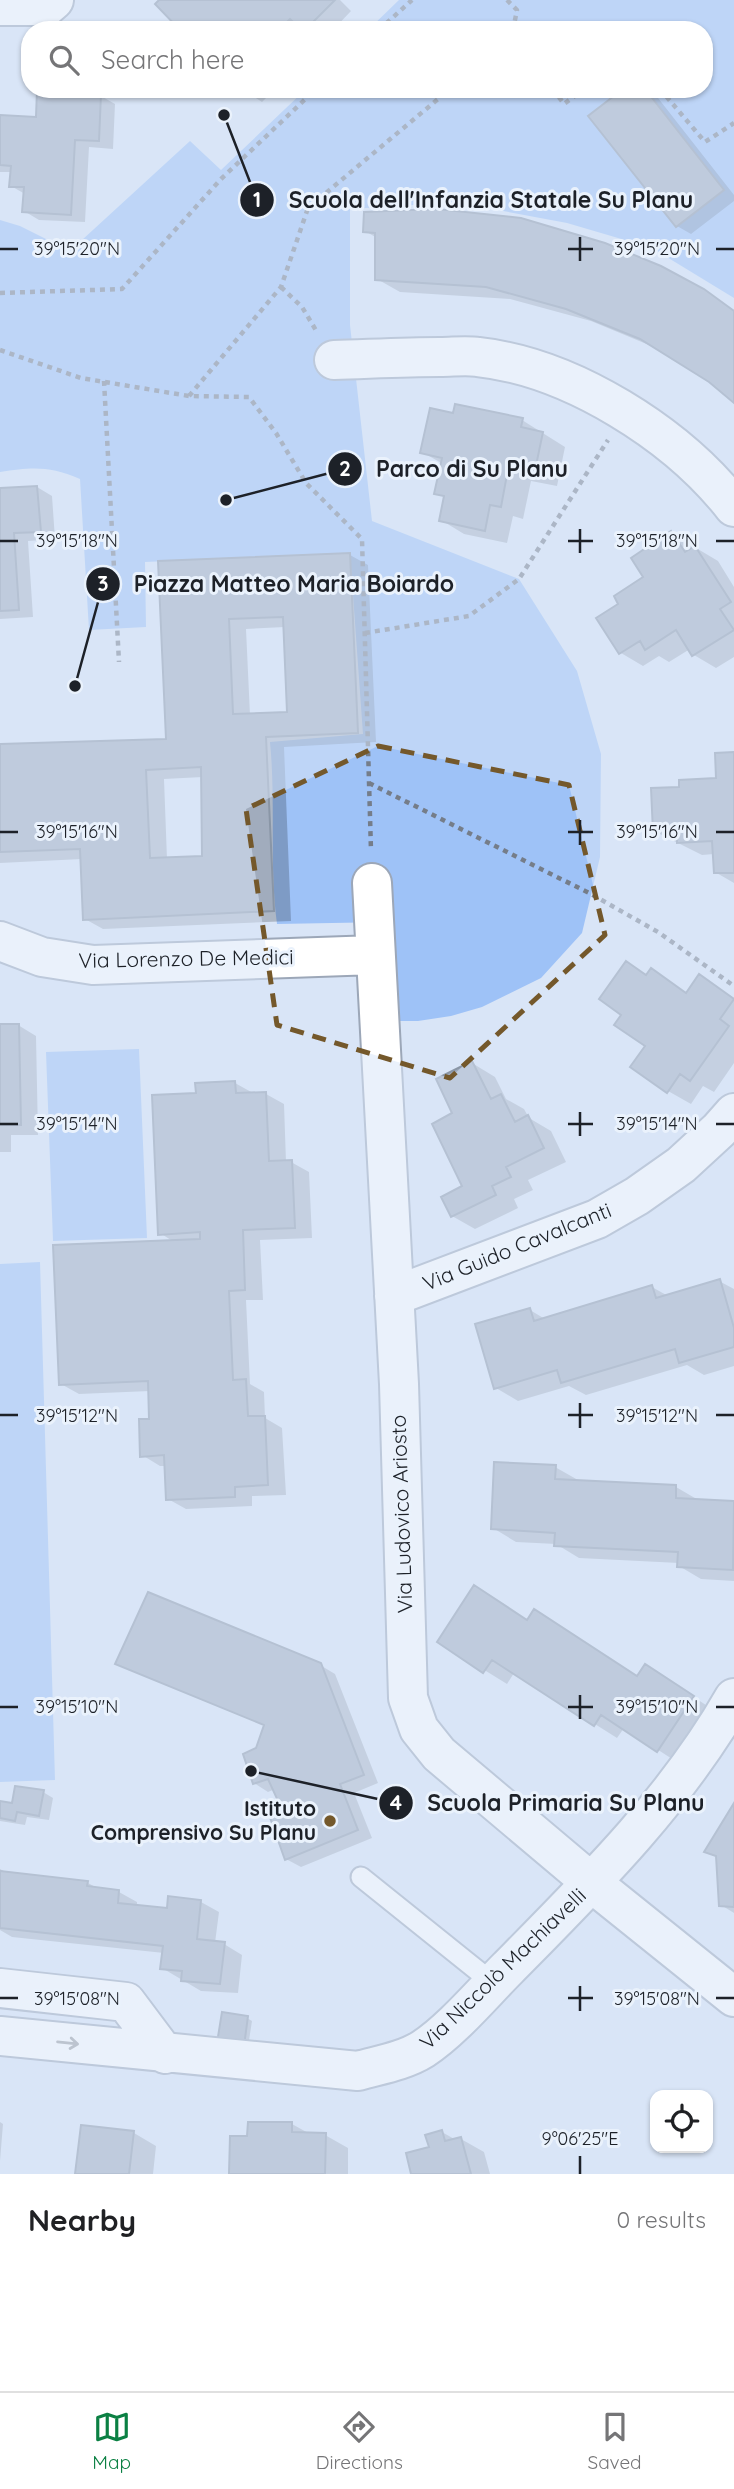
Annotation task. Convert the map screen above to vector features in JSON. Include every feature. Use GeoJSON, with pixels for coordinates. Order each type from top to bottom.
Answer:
{"type":"FeatureCollection","features":[{"type":"Feature","properties":{"kind":"street"},"geometry":{"type":"LineString","coordinates":[[0,6],[51,3]]}},
{"type":"Feature","properties":{"kind":"street"},"geometry":{"type":"LineString","coordinates":[[334,360],[478,357],[537,370],[581,387],[640,420],[682,452],[734,507]]}},
{"type":"Feature","properties":{"kind":"street","name":"Via Ludovico Ariosto"},"geometry":{"type":"LineString","coordinates":[[372,883],[394,1296],[408,1698],[419,1729],[439,1754],[592,1883],[734,1997]]}},
{"type":"Feature","properties":{"kind":"street","name":"Via Lorenzo De Medici"},"geometry":{"type":"LineString","coordinates":[[0,941],[41,957],[93,965],[375,955]]}},
{"type":"Feature","properties":{"kind":"street","name":"Via Guido Cavalcanti"},"geometry":{"type":"LineString","coordinates":[[394,1296],[597,1219],[637,1196],[681,1165],[734,1113]]}},
{"type":"Feature","properties":{"kind":"street","name":"Via Niccolò Machiavelli"},"geometry":{"type":"LineString","coordinates":[[0,2036],[358,2071],[394,2062],[423,2049],[592,1883],[680,1780],[734,1698]]}},
{"type":"Feature","properties":{"kind":"street"},"geometry":{"type":"LineString","coordinates":[[0,1988],[126,2002],[165,2054]]}},
{"type":"Feature","properties":{"kind":"lane"},"geometry":{"type":"LineString","coordinates":[[361,1877],[493,1983]]}},
{"type":"Feature","properties":{"kind":"path"},"geometry":{"type":"LineString","coordinates":[[389,21],[412,0]]}},
{"type":"Feature","properties":{"kind":"path"},"geometry":{"type":"LineString","coordinates":[[507,0],[517,10],[515,21]]}},
{"type":"Feature","properties":{"kind":"path"},"geometry":{"type":"LineString","coordinates":[[0,293],[122,289],[221,179],[306,98]]}},
{"type":"Feature","properties":{"kind":"path"},"geometry":{"type":"LineString","coordinates":[[189,396],[281,287],[308,208],[439,98]]}},
{"type":"Feature","properties":{"kind":"path"},"geometry":{"type":"LineString","coordinates":[[668,98],[705,142],[734,123]]}},
{"type":"Feature","properties":{"kind":"path"},"geometry":{"type":"LineString","coordinates":[[281,287],[302,307],[334,360]]}},
{"type":"Feature","properties":{"kind":"path"},"geometry":{"type":"LineString","coordinates":[[0,350],[81,377],[189,396],[249,397],[276,433],[306,483],[362,539],[372,883]]}},
{"type":"Feature","properties":{"kind":"path"},"geometry":{"type":"LineString","coordinates":[[104,381],[120,662]]}},
{"type":"Feature","properties":{"kind":"path"},"geometry":{"type":"LineString","coordinates":[[365,633],[469,616],[519,579],[626,413]]}},
{"type":"Feature","properties":{"kind":"path"},"geometry":{"type":"LineString","coordinates":[[369,783],[591,894],[658,932],[734,986]]}},
{"type":"Feature","properties":{"kind":"highlighted area"},"geometry":{"type":"Polygon","coordinates":[[[378,746],[569,785],[605,935],[450,1078],[277,1025],[246,809],[378,746]]]}},
{"type":"Feature","properties":{"kind":"shaded area"},"geometry":{"type":"Polygon","coordinates":[[[399,0],[734,0],[734,298],[652,248],[567,223],[482,207],[414,205],[350,209],[350,325],[372,521],[519,579],[577,671],[601,754],[600,857],[582,933],[541,978],[482,1007],[451,1016],[418,1021],[389,1021],[387,922],[277,924],[273,879],[270,742],[363,734],[350,553],[145,562],[146,627],[89,630],[80,479],[41,469],[0,472],[0,220],[20,226],[70,251],[190,141],[221,170],[297,98],[713,98],[713,21],[377,21],[399,0]]]}},
{"type":"Feature","properties":{"kind":"shaded area"},"geometry":{"type":"Polygon","coordinates":[[[139,1049],[147,1238],[53,1241],[46,1052],[139,1049]]]}},
{"type":"Feature","properties":{"kind":"shaded area"},"geometry":{"type":"Polygon","coordinates":[[[40,1262],[55,1780],[0,1782],[0,1264],[40,1262]]]}},
{"type":"Feature","properties":{"kind":"building"},"geometry":{"type":"Polygon","coordinates":[[[159,0],[335,0],[314,21],[171,21],[155,4],[159,0]]]}},
{"type":"Feature","properties":{"kind":"building"},"geometry":{"type":"Polygon","coordinates":[[[37,98],[101,98],[99,141],[75,140],[71,215],[22,212],[24,187],[9,187],[11,166],[0,165],[0,115],[36,117],[37,98]]]}},
{"type":"Feature","properties":{"kind":"building"},"geometry":{"type":"Polygon","coordinates":[[[611,98],[652,98],[724,190],[676,227],[588,116],[611,98]]]}},
{"type":"Feature","properties":{"kind":"building"},"geometry":{"type":"Polygon","coordinates":[[[437,209],[521,218],[605,243],[661,266],[704,289],[734,311],[734,403],[709,382],[640,339],[566,309],[486,287],[375,280],[375,233],[363,232],[364,212],[437,209]]]}},
{"type":"Feature","properties":{"kind":"building"},"geometry":{"type":"Polygon","coordinates":[[[455,404],[523,418],[521,427],[543,432],[534,475],[508,469],[501,507],[490,505],[485,531],[439,521],[444,496],[434,494],[442,458],[420,453],[430,408],[453,413],[455,404]]]}},
{"type":"Feature","properties":{"kind":"building"},"geometry":{"type":"Polygon","coordinates":[[[37,486],[41,532],[14,533],[19,610],[0,611],[0,488],[37,486]]]}},
{"type":"Feature","properties":{"kind":"building"},"geometry":{"type":"Polygon","coordinates":[[[671,531],[685,552],[695,546],[731,602],[720,609],[734,630],[692,656],[676,630],[645,650],[640,641],[619,654],[596,618],[618,604],[614,596],[643,577],[631,558],[671,531]]]}},
{"type":"Feature","properties":{"kind":"building"},"geometry":{"type":"Polygon","coordinates":[[[350,553],[358,733],[266,737],[274,911],[83,920],[80,849],[0,852],[0,744],[166,739],[158,561],[350,553]],[[283,617],[229,619],[233,714],[287,712],[283,617]],[[201,767],[146,770],[150,858],[202,856],[201,767]]]}},
{"type":"Feature","properties":{"kind":"building"},"geometry":{"type":"Polygon","coordinates":[[[734,752],[734,873],[714,873],[712,841],[677,843],[677,831],[653,832],[651,788],[679,787],[679,780],[716,778],[715,753],[734,752]]]}},
{"type":"Feature","properties":{"kind":"building"},"geometry":{"type":"Polygon","coordinates":[[[626,961],[646,975],[651,968],[686,993],[699,974],[734,999],[720,1019],[729,1026],[690,1081],[680,1074],[667,1093],[630,1067],[645,1046],[614,1025],[621,1015],[599,999],[626,961]]]}},
{"type":"Feature","properties":{"kind":"building"},"geometry":{"type":"Polygon","coordinates":[[[0,1024],[19,1024],[21,1125],[0,1125],[0,1024]]]}},
{"type":"Feature","properties":{"kind":"building"},"geometry":{"type":"Polygon","coordinates":[[[472,1061],[491,1099],[501,1094],[515,1122],[528,1115],[544,1148],[506,1167],[511,1177],[492,1186],[496,1195],[451,1217],[441,1197],[462,1186],[432,1124],[452,1113],[436,1079],[472,1061]]]}},
{"type":"Feature","properties":{"kind":"building"},"geometry":{"type":"Polygon","coordinates":[[[235,1081],[236,1093],[266,1092],[269,1161],[292,1160],[295,1228],[243,1230],[245,1290],[229,1291],[233,1380],[246,1379],[248,1416],[265,1416],[268,1485],[235,1487],[235,1497],[166,1500],[164,1455],[140,1457],[139,1419],[149,1419],[148,1381],[59,1385],[53,1245],[200,1239],[200,1232],[158,1235],[152,1095],[196,1093],[195,1083],[235,1081]]]}},
{"type":"Feature","properties":{"kind":"building"},"geometry":{"type":"Polygon","coordinates":[[[720,1279],[734,1328],[734,1347],[679,1363],[675,1349],[561,1383],[557,1370],[494,1389],[475,1324],[530,1308],[534,1321],[652,1285],[656,1298],[720,1279]]]}},
{"type":"Feature","properties":{"kind":"building"},"geometry":{"type":"Polygon","coordinates":[[[494,1462],[556,1465],[555,1479],[676,1485],[676,1498],[734,1501],[733,1570],[677,1567],[678,1552],[554,1546],[555,1533],[491,1529],[494,1462]]]}},
{"type":"Feature","properties":{"kind":"building"},"geometry":{"type":"Polygon","coordinates":[[[474,1585],[527,1620],[534,1609],[637,1676],[645,1664],[694,1696],[657,1752],[601,1715],[594,1726],[492,1660],[483,1673],[437,1642],[474,1585]]]}},
{"type":"Feature","properties":{"kind":"building"},"geometry":{"type":"Polygon","coordinates":[[[148,1592],[321,1663],[364,1775],[340,1784],[358,1830],[285,1860],[267,1809],[279,1803],[268,1779],[253,1784],[243,1754],[256,1748],[264,1725],[115,1664],[148,1592]]]}},
{"type":"Feature","properties":{"kind":"building"},"geometry":{"type":"Polygon","coordinates":[[[15,1786],[44,1790],[39,1816],[17,1812],[15,1821],[0,1818],[0,1801],[12,1803],[15,1786]]]}},
{"type":"Feature","properties":{"kind":"building"},"geometry":{"type":"Polygon","coordinates":[[[734,1803],[734,1907],[719,1906],[716,1856],[704,1852],[734,1803]]]}},
{"type":"Feature","properties":{"kind":"building"},"geometry":{"type":"Polygon","coordinates":[[[0,1871],[88,1881],[87,1886],[119,1890],[118,1903],[167,1908],[168,1896],[201,1900],[197,1939],[225,1942],[220,1984],[181,1981],[182,1971],[160,1969],[163,1946],[0,1928],[0,1871]]]}},
{"type":"Feature","properties":{"kind":"building"},"geometry":{"type":"Polygon","coordinates":[[[222,2012],[248,2016],[244,2046],[217,2043],[222,2012]]]}},
{"type":"Feature","properties":{"kind":"building"},"geometry":{"type":"Polygon","coordinates":[[[248,2122],[292,2122],[292,2132],[326,2133],[325,2174],[229,2174],[230,2136],[247,2136],[248,2122]]]}},
{"type":"Feature","properties":{"kind":"building"},"geometry":{"type":"Polygon","coordinates":[[[81,2125],[134,2131],[129,2174],[75,2174],[81,2125]]]}},
{"type":"Feature","properties":{"kind":"building"},"geometry":{"type":"Polygon","coordinates":[[[442,2130],[445,2141],[461,2137],[471,2174],[411,2174],[406,2153],[429,2147],[425,2135],[442,2130]]]}},
{"type":"Feature","properties":{"kind":"place","name":"Scuola dell'Infanzia Statale Su Planu"},"geometry":{"type":"Point","coordinates":[224,115]}},
{"type":"Feature","properties":{"kind":"place","name":"Parco di Su Planu"},"geometry":{"type":"Point","coordinates":[226,500]}},
{"type":"Feature","properties":{"kind":"place","name":"Piazza Matteo Maria Boiardo"},"geometry":{"type":"Point","coordinates":[75,686]}},
{"type":"Feature","properties":{"kind":"place","name":"Scuola Primaria Su Planu"},"geometry":{"type":"Point","coordinates":[251,1771]}},
{"type":"Feature","properties":{"kind":"place","name":"Istituto Comprensivo Su Planu"},"geometry":{"type":"Point","coordinates":[330,1821]}}]}
